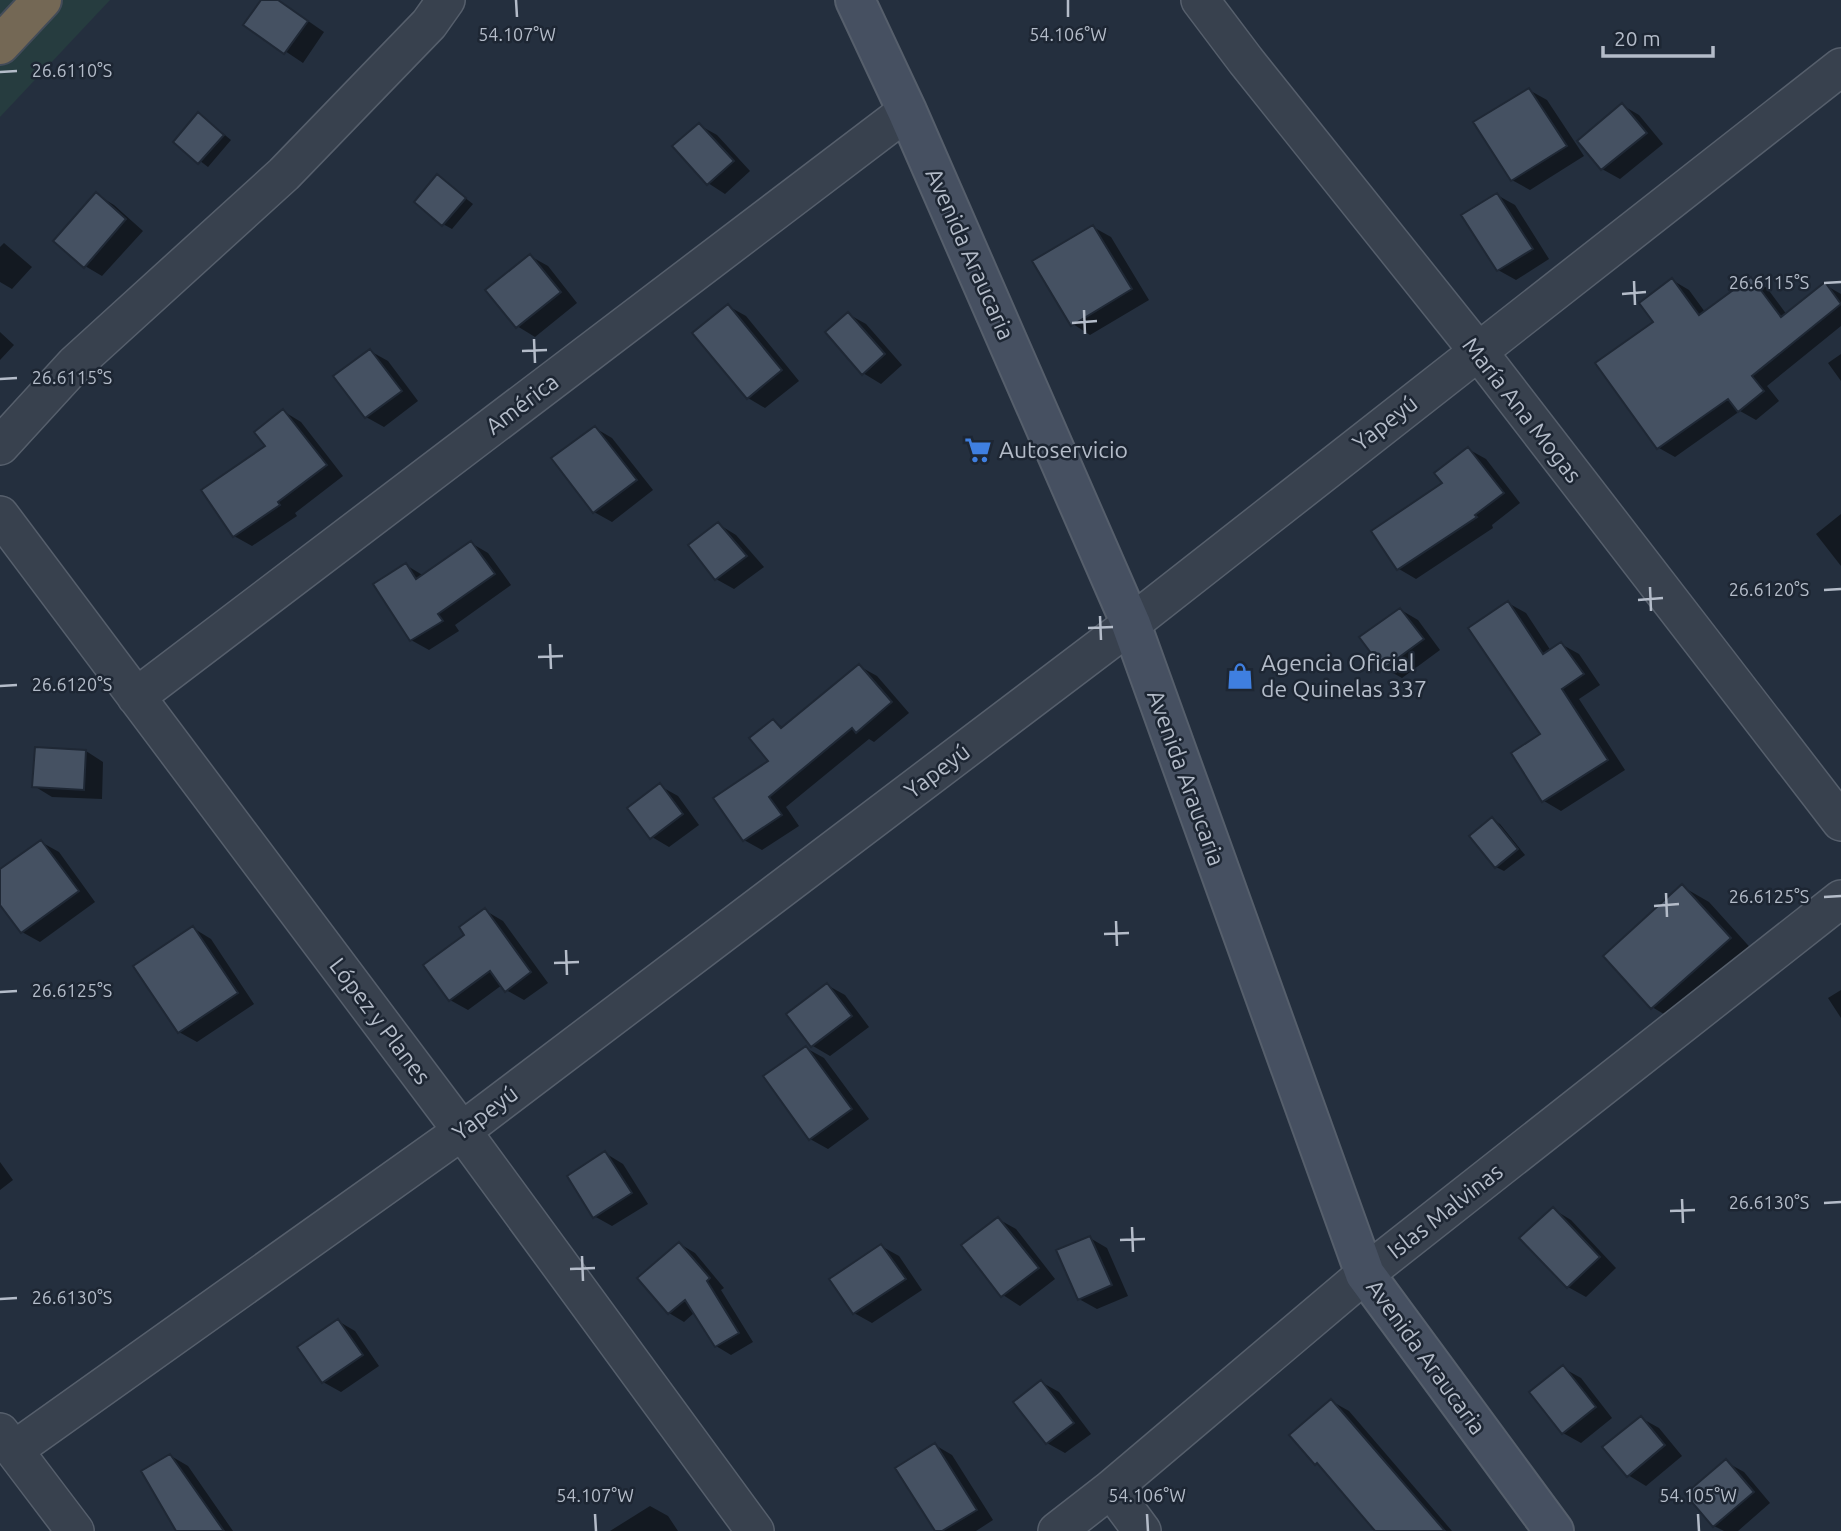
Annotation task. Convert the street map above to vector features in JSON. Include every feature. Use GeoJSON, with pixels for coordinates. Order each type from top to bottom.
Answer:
{"type":"FeatureCollection","features":[{"type":"Feature","properties":{"kind":"highway"},"geometry":{"type":"LineString","coordinates":[[0,45],[43,0]]}},
{"type":"Feature","properties":{"kind":"main road","name":"Avenida Araucaria"},"geometry":{"type":"LineString","coordinates":[[855,0],[907,111],[1130,624],[1365,1274],[1554,1531]]}},
{"type":"Feature","properties":{"kind":"street"},"geometry":{"type":"LineString","coordinates":[[0,446],[75,364],[284,174],[429,24],[446,0]]}},
{"type":"Feature","properties":{"kind":"street","name":"María Ana Mogas"},"geometry":{"type":"LineString","coordinates":[[1200,0],[1245,61],[1477,351],[1841,822]]}},
{"type":"Feature","properties":{"kind":"street","name":"Yapeyú"},"geometry":{"type":"LineString","coordinates":[[7,1441],[462,1130],[1130,624],[1841,67]]}},
{"type":"Feature","properties":{"kind":"street","name":"América"},"geometry":{"type":"LineString","coordinates":[[136,697],[907,111]]}},
{"type":"Feature","properties":{"kind":"street","name":"López y Planes"},"geometry":{"type":"LineString","coordinates":[[0,515],[462,1130],[755,1531]]}},
{"type":"Feature","properties":{"kind":"street","name":"Islas Malvinas"},"geometry":{"type":"LineString","coordinates":[[1057,1531],[1111,1489],[1365,1274],[1841,899]]}},
{"type":"Feature","properties":{"kind":"street"},"geometry":{"type":"LineString","coordinates":[[7,1441],[75,1531]]}},
{"type":"Feature","properties":{"kind":"street"},"geometry":{"type":"LineString","coordinates":[[1111,1489],[1142,1531]]}},
{"type":"Feature","properties":{"kind":"green space"},"geometry":{"type":"Polygon","coordinates":[[[0,0],[110,0],[0,117],[0,0]]]}},
{"type":"Feature","properties":{"kind":"building"},"geometry":{"type":"Polygon","coordinates":[[[261,0],[278,0],[308,21],[284,54],[243,25],[261,0]]]}},
{"type":"Feature","properties":{"kind":"building"},"geometry":{"type":"Polygon","coordinates":[[[1529,88],[1567,146],[1511,181],[1473,122],[1529,88]]]}},
{"type":"Feature","properties":{"kind":"building"},"geometry":{"type":"Polygon","coordinates":[[[1622,103],[1647,133],[1601,170],[1577,141],[1622,103]]]}},
{"type":"Feature","properties":{"kind":"building"},"geometry":{"type":"Polygon","coordinates":[[[198,112],[224,135],[198,164],[173,142],[198,112]]]}},
{"type":"Feature","properties":{"kind":"building"},"geometry":{"type":"Polygon","coordinates":[[[699,123],[734,161],[707,185],[672,146],[699,123]]]}},
{"type":"Feature","properties":{"kind":"building"},"geometry":{"type":"Polygon","coordinates":[[[437,174],[466,198],[442,226],[414,202],[437,174]]]}},
{"type":"Feature","properties":{"kind":"building"},"geometry":{"type":"Polygon","coordinates":[[[96,192],[126,219],[84,268],[53,241],[96,192]]]}},
{"type":"Feature","properties":{"kind":"building"},"geometry":{"type":"Polygon","coordinates":[[[1497,193],[1533,249],[1497,271],[1461,215],[1497,193]]]}},
{"type":"Feature","properties":{"kind":"building"},"geometry":{"type":"Polygon","coordinates":[[[1093,225],[1132,289],[1071,326],[1032,261],[1093,225]]]}},
{"type":"Feature","properties":{"kind":"building"},"geometry":{"type":"Polygon","coordinates":[[[530,254],[561,292],[516,328],[485,290],[530,254]]]}},
{"type":"Feature","properties":{"kind":"building"},"geometry":{"type":"Polygon","coordinates":[[[1751,277],[1781,317],[1825,282],[1841,304],[1752,376],[1764,391],[1738,412],[1728,399],[1657,449],[1595,363],[1653,322],[1639,303],[1672,278],[1699,315],[1751,277]]]}},
{"type":"Feature","properties":{"kind":"building"},"geometry":{"type":"Polygon","coordinates":[[[728,304],[782,370],[747,399],[692,333],[728,304]]]}},
{"type":"Feature","properties":{"kind":"building"},"geometry":{"type":"Polygon","coordinates":[[[848,312],[885,354],[862,375],[825,332],[848,312]]]}},
{"type":"Feature","properties":{"kind":"building"},"geometry":{"type":"Polygon","coordinates":[[[370,349],[402,391],[365,418],[333,376],[370,349]]]}},
{"type":"Feature","properties":{"kind":"building"},"geometry":{"type":"Polygon","coordinates":[[[283,409],[327,465],[278,502],[280,505],[233,537],[201,490],[265,446],[254,432],[283,409]]]}},
{"type":"Feature","properties":{"kind":"building"},"geometry":{"type":"Polygon","coordinates":[[[595,426],[637,480],[593,513],[551,458],[595,426]]]}},
{"type":"Feature","properties":{"kind":"building"},"geometry":{"type":"Polygon","coordinates":[[[1468,447],[1504,493],[1475,515],[1477,517],[1397,570],[1371,531],[1442,483],[1434,473],[1468,447]]]}},
{"type":"Feature","properties":{"kind":"building"},"geometry":{"type":"Polygon","coordinates":[[[718,522],[747,556],[715,580],[688,545],[718,522]]]}},
{"type":"Feature","properties":{"kind":"building"},"geometry":{"type":"Polygon","coordinates":[[[471,541],[495,574],[438,614],[443,621],[410,641],[373,584],[406,563],[416,579],[471,541]]]}},
{"type":"Feature","properties":{"kind":"building"},"geometry":{"type":"Polygon","coordinates":[[[1508,601],[1543,654],[1561,642],[1584,674],[1562,689],[1608,760],[1542,802],[1511,753],[1540,734],[1468,628],[1508,601]]]}},
{"type":"Feature","properties":{"kind":"building"},"geometry":{"type":"Polygon","coordinates":[[[1400,608],[1424,639],[1383,669],[1359,637],[1400,608]]]}},
{"type":"Feature","properties":{"kind":"building"},"geometry":{"type":"Polygon","coordinates":[[[859,664],[892,702],[856,733],[852,728],[769,797],[782,815],[743,841],[713,798],[768,761],[749,738],[773,719],[781,728],[859,664]]]}},
{"type":"Feature","properties":{"kind":"building"},"geometry":{"type":"Polygon","coordinates":[[[35,747],[86,750],[84,790],[32,787],[35,747]]]}},
{"type":"Feature","properties":{"kind":"building"},"geometry":{"type":"Polygon","coordinates":[[[660,783],[683,814],[650,839],[627,808],[660,783]]]}},
{"type":"Feature","properties":{"kind":"building"},"geometry":{"type":"Polygon","coordinates":[[[1492,817],[1518,849],[1495,868],[1469,836],[1492,817]]]}},
{"type":"Feature","properties":{"kind":"building"},"geometry":{"type":"Polygon","coordinates":[[[41,840],[79,891],[21,933],[0,905],[0,869],[41,840]]]}},
{"type":"Feature","properties":{"kind":"building"},"geometry":{"type":"Polygon","coordinates":[[[1682,884],[1731,938],[1651,1009],[1603,956],[1682,884]]]}},
{"type":"Feature","properties":{"kind":"building"},"geometry":{"type":"Polygon","coordinates":[[[485,908],[531,972],[505,992],[490,971],[449,1001],[423,965],[464,935],[459,927],[485,908]]]}},
{"type":"Feature","properties":{"kind":"building"},"geometry":{"type":"Polygon","coordinates":[[[193,926],[238,993],[178,1033],[133,966],[193,926]]]}},
{"type":"Feature","properties":{"kind":"building"},"geometry":{"type":"Polygon","coordinates":[[[827,983],[852,1016],[811,1047],[786,1014],[827,983]]]}},
{"type":"Feature","properties":{"kind":"building"},"geometry":{"type":"Polygon","coordinates":[[[806,1046],[852,1109],[809,1140],[763,1076],[806,1046]]]}},
{"type":"Feature","properties":{"kind":"building"},"geometry":{"type":"Polygon","coordinates":[[[605,1151],[632,1193],[593,1218],[567,1176],[605,1151]]]}},
{"type":"Feature","properties":{"kind":"building"},"geometry":{"type":"Polygon","coordinates":[[[1553,1207],[1600,1257],[1567,1288],[1519,1238],[1553,1207]]]}},
{"type":"Feature","properties":{"kind":"building"},"geometry":{"type":"Polygon","coordinates":[[[998,1217],[1039,1268],[1001,1297],[961,1245],[998,1217]]]}},
{"type":"Feature","properties":{"kind":"building"},"geometry":{"type":"Polygon","coordinates":[[[1090,1236],[1112,1285],[1078,1300],[1056,1250],[1090,1236]]]}},
{"type":"Feature","properties":{"kind":"building"},"geometry":{"type":"Polygon","coordinates":[[[679,1242],[710,1278],[707,1281],[739,1333],[715,1347],[685,1300],[668,1314],[637,1278],[679,1242]]]}},
{"type":"Feature","properties":{"kind":"building"},"geometry":{"type":"Polygon","coordinates":[[[881,1244],[906,1279],[853,1314],[829,1279],[881,1244]]]}},
{"type":"Feature","properties":{"kind":"building"},"geometry":{"type":"Polygon","coordinates":[[[338,1319],[363,1355],[322,1383],[297,1347],[338,1319]]]}},
{"type":"Feature","properties":{"kind":"building"},"geometry":{"type":"Polygon","coordinates":[[[1563,1365],[1596,1407],[1562,1434],[1529,1392],[1563,1365]]]}},
{"type":"Feature","properties":{"kind":"building"},"geometry":{"type":"Polygon","coordinates":[[[1041,1380],[1074,1423],[1046,1444],[1013,1402],[1041,1380]]]}},
{"type":"Feature","properties":{"kind":"building"},"geometry":{"type":"Polygon","coordinates":[[[1331,1399],[1445,1531],[1375,1531],[1317,1463],[1315,1465],[1289,1435],[1331,1399]]]}},
{"type":"Feature","properties":{"kind":"building"},"geometry":{"type":"Polygon","coordinates":[[[1641,1416],[1665,1445],[1627,1477],[1602,1447],[1641,1416]]]}},
{"type":"Feature","properties":{"kind":"building"},"geometry":{"type":"Polygon","coordinates":[[[935,1443],[977,1510],[942,1531],[935,1531],[895,1468],[935,1443]]]}},
{"type":"Feature","properties":{"kind":"building"},"geometry":{"type":"Polygon","coordinates":[[[170,1454],[224,1531],[176,1531],[141,1471],[170,1454]]]}},
{"type":"Feature","properties":{"kind":"building"},"geometry":{"type":"Polygon","coordinates":[[[1726,1459],[1754,1492],[1713,1527],[1685,1494],[1726,1459]]]}},
{"type":"Feature","properties":{"kind":"place","name":"Autoservicio"},"geometry":{"type":"Point","coordinates":[978,450]}},
{"type":"Feature","properties":{"kind":"place","name":"Agencia Oficial de Quinelas 337"},"geometry":{"type":"Point","coordinates":[1240,676]}}]}
